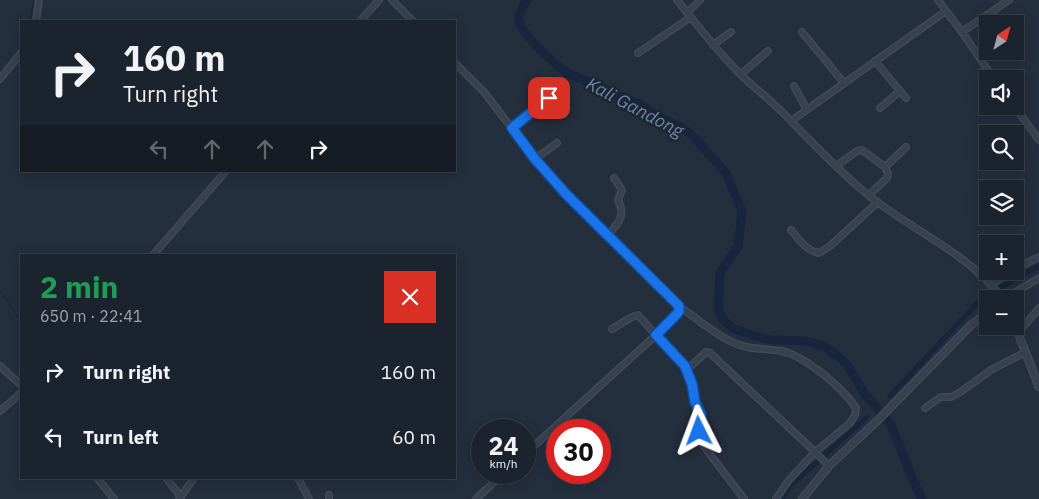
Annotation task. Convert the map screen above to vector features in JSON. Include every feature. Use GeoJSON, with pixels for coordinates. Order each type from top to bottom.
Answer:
{"type":"FeatureCollection","features":[{"type":"Feature","properties":{"kind":"street"},"geometry":{"type":"LineString","coordinates":[[36,20],[38,0]]}},
{"type":"Feature","properties":{"kind":"street"},"geometry":{"type":"LineString","coordinates":[[361,20],[379,0]]}},
{"type":"Feature","properties":{"kind":"street"},"geometry":{"type":"LineString","coordinates":[[392,0],[412,20]]}},
{"type":"Feature","properties":{"kind":"street"},"geometry":{"type":"LineString","coordinates":[[677,0],[741,74],[836,166],[868,195],[942,245],[979,274]]}},
{"type":"Feature","properties":{"kind":"street"},"geometry":{"type":"LineString","coordinates":[[638,53],[689,15],[700,0]]}},
{"type":"Feature","properties":{"kind":"street"},"geometry":{"type":"LineString","coordinates":[[938,0],[988,70]]}},
{"type":"Feature","properties":{"kind":"street"},"geometry":{"type":"LineString","coordinates":[[962,32],[1009,0]]}},
{"type":"Feature","properties":{"kind":"street"},"geometry":{"type":"LineString","coordinates":[[791,121],[946,11]]}},
{"type":"Feature","properties":{"kind":"street"},"geometry":{"type":"LineString","coordinates":[[714,44],[732,32]]}},
{"type":"Feature","properties":{"kind":"street"},"geometry":{"type":"LineString","coordinates":[[802,32],[844,83]]}},
{"type":"Feature","properties":{"kind":"street"},"geometry":{"type":"LineString","coordinates":[[741,74],[768,51]]}},
{"type":"Feature","properties":{"kind":"street"},"geometry":{"type":"LineString","coordinates":[[0,78],[20,54]]}},
{"type":"Feature","properties":{"kind":"street"},"geometry":{"type":"LineString","coordinates":[[875,60],[906,98]]}},
{"type":"Feature","properties":{"kind":"street"},"geometry":{"type":"LineString","coordinates":[[456,64],[485,93],[535,159],[566,194],[679,306],[733,343],[749,348],[783,351],[801,358],[822,373],[852,401],[856,408],[853,419],[789,480],[776,499]]}},
{"type":"Feature","properties":{"kind":"street"},"geometry":{"type":"LineString","coordinates":[[794,86],[807,110]]}},
{"type":"Feature","properties":{"kind":"street"},"geometry":{"type":"LineString","coordinates":[[880,108],[900,91]]}},
{"type":"Feature","properties":{"kind":"street"},"geometry":{"type":"LineString","coordinates":[[512,128],[549,98]]}},
{"type":"Feature","properties":{"kind":"street"},"geometry":{"type":"LineString","coordinates":[[1021,115],[1039,140]]}},
{"type":"Feature","properties":{"kind":"street"},"geometry":{"type":"LineString","coordinates":[[535,159],[557,143]]}},
{"type":"Feature","properties":{"kind":"street"},"geometry":{"type":"LineString","coordinates":[[885,167],[906,147]]}},
{"type":"Feature","properties":{"kind":"street"},"geometry":{"type":"LineString","coordinates":[[836,166],[857,151],[862,150],[885,167],[888,176],[868,195]]}},
{"type":"Feature","properties":{"kind":"street"},"geometry":{"type":"LineString","coordinates":[[154,254],[225,172]]}},
{"type":"Feature","properties":{"kind":"street"},"geometry":{"type":"LineString","coordinates":[[608,235],[617,224],[622,213],[618,200],[622,190],[614,178]]}},
{"type":"Feature","properties":{"kind":"street"},"geometry":{"type":"LineString","coordinates":[[791,230],[804,245],[819,253],[830,246],[878,202]]}},
{"type":"Feature","properties":{"kind":"street"},"geometry":{"type":"LineString","coordinates":[[1024,265],[1039,257]]}},
{"type":"Feature","properties":{"kind":"street"},"geometry":{"type":"LineString","coordinates":[[1017,290],[1039,278]]}},
{"type":"Feature","properties":{"kind":"street"},"geometry":{"type":"LineString","coordinates":[[986,280],[995,290]]}},
{"type":"Feature","properties":{"kind":"street"},"geometry":{"type":"LineString","coordinates":[[992,286],[1000,280]]}},
{"type":"Feature","properties":{"kind":"street"},"geometry":{"type":"LineString","coordinates":[[536,444],[656,335],[677,314],[679,306]]}},
{"type":"Feature","properties":{"kind":"street"},"geometry":{"type":"LineString","coordinates":[[1024,325],[1039,308]]}},
{"type":"Feature","properties":{"kind":"street"},"geometry":{"type":"LineString","coordinates":[[612,330],[638,315],[685,366],[692,384],[695,402],[701,414],[700,440],[744,499]]}},
{"type":"Feature","properties":{"kind":"street"},"geometry":{"type":"LineString","coordinates":[[802,499],[828,464],[878,420],[979,319]]}},
{"type":"Feature","properties":{"kind":"street"},"geometry":{"type":"LineString","coordinates":[[1019,335],[1039,387]]}},
{"type":"Feature","properties":{"kind":"street"},"geometry":{"type":"LineString","coordinates":[[685,366],[691,366],[706,352],[710,353],[828,464]]}},
{"type":"Feature","properties":{"kind":"street"},"geometry":{"type":"LineString","coordinates":[[925,408],[941,397],[951,397],[959,393],[991,370],[1026,352]]}},
{"type":"Feature","properties":{"kind":"street"},"geometry":{"type":"LineString","coordinates":[[0,366],[20,384]]}},
{"type":"Feature","properties":{"kind":"street"},"geometry":{"type":"LineString","coordinates":[[0,411],[20,394]]}},
{"type":"Feature","properties":{"kind":"street"},"geometry":{"type":"LineString","coordinates":[[98,479],[114,499]]}},
{"type":"Feature","properties":{"kind":"street"},"geometry":{"type":"LineString","coordinates":[[167,479],[182,497],[192,481]]}},
{"type":"Feature","properties":{"kind":"street"},"geometry":{"type":"LineString","coordinates":[[299,479],[309,499]]}},
{"type":"Feature","properties":{"kind":"street"},"geometry":{"type":"LineString","coordinates":[[476,499],[492,484]]}},
{"type":"Feature","properties":{"kind":"waterway"},"geometry":{"type":"LineString","coordinates":[[30,20],[34,0]]}},
{"type":"Feature","properties":{"kind":"waterway","name":"Kali Gandong"},"geometry":{"type":"LineString","coordinates":[[527,0],[519,15],[521,27],[532,41],[555,63],[567,73],[641,105],[659,117],[683,128],[692,135],[726,173],[742,212],[738,246],[720,273],[718,308],[723,320],[734,329],[755,336],[771,340],[806,341],[825,347],[839,357],[847,365],[865,394],[891,425],[922,499]]}},
{"type":"Feature","properties":{"kind":"waterway"},"geometry":{"type":"LineString","coordinates":[[0,74],[20,50]]}},
{"type":"Feature","properties":{"kind":"waterway"},"geometry":{"type":"LineString","coordinates":[[890,396],[982,298],[1039,266]]}},
{"type":"Feature","properties":{"kind":"waterway"},"geometry":{"type":"LineString","coordinates":[[0,290],[20,320]]}},
{"type":"Feature","properties":{"kind":"waterway"},"geometry":{"type":"LineString","coordinates":[[782,499],[789,487],[867,417]]}},
{"type":"Feature","properties":{"kind":"route"},"geometry":{"type":"LineString","coordinates":[[549,98],[512,128],[535,159],[566,194],[679,306],[677,314],[656,335],[685,366],[692,384],[693,396],[702,418],[699,431]]}}]}
